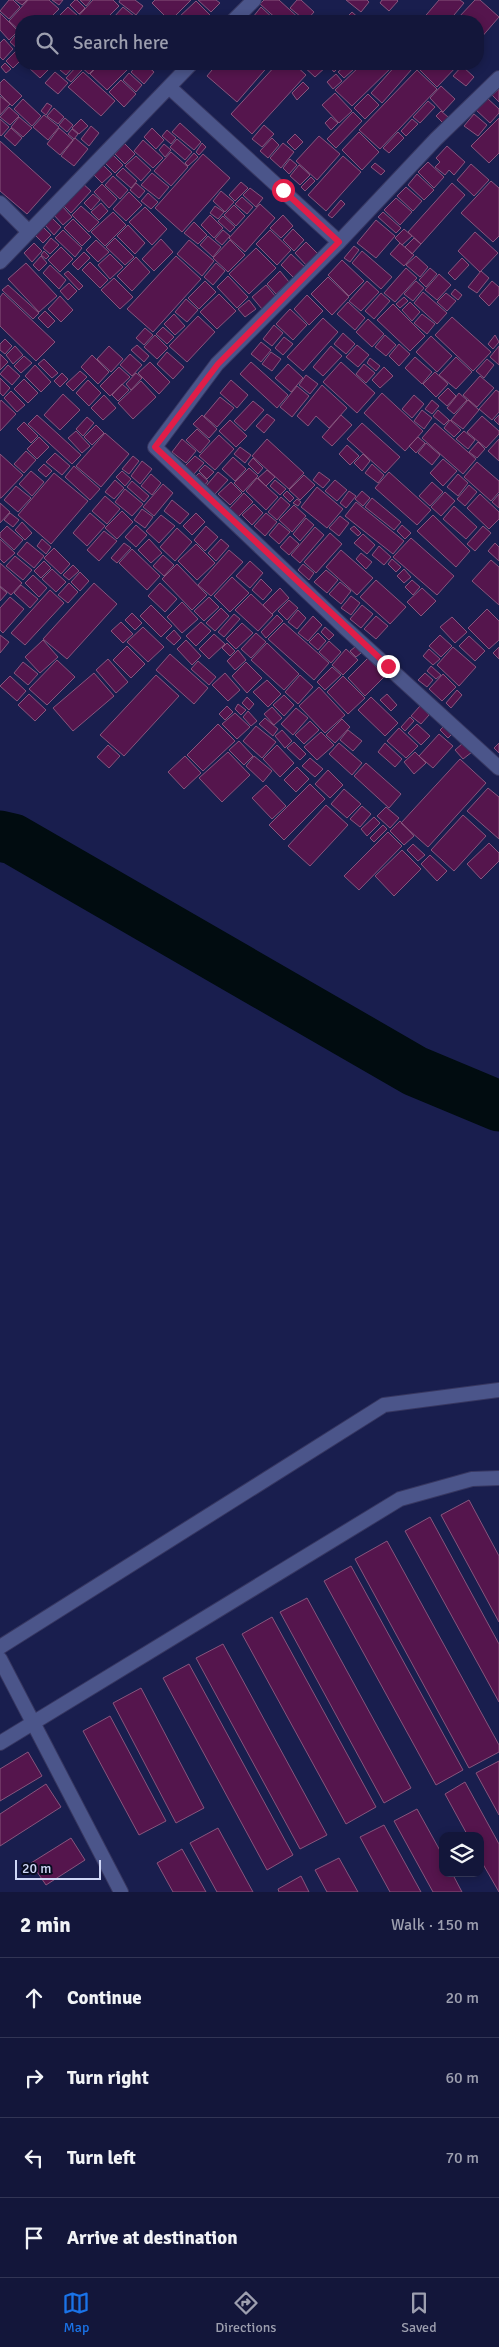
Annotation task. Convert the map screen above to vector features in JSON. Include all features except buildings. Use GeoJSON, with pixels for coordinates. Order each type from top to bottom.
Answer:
{"type":"FeatureCollection","features":[{"type":"Feature","properties":{"kind":"street"},"geometry":{"type":"LineString","coordinates":[[239,15],[254,0]]}},
{"type":"Feature","properties":{"kind":"street"},"geometry":{"type":"LineString","coordinates":[[0,262],[186,70]]}},
{"type":"Feature","properties":{"kind":"street"},"geometry":{"type":"LineString","coordinates":[[499,78],[436,139],[339,242],[218,364],[155,447],[344,627],[499,768]]}},
{"type":"Feature","properties":{"kind":"street"},"geometry":{"type":"LineString","coordinates":[[169,87],[339,242]]}},
{"type":"Feature","properties":{"kind":"street"},"geometry":{"type":"LineString","coordinates":[[0,203],[28,232]]}},
{"type":"Feature","properties":{"kind":"street"},"geometry":{"type":"LineString","coordinates":[[0,1647],[384,1405],[499,1390]]}},
{"type":"Feature","properties":{"kind":"street"},"geometry":{"type":"LineString","coordinates":[[0,1743],[33,1721],[400,1499],[472,1479],[499,1478]]}},
{"type":"Feature","properties":{"kind":"street"},"geometry":{"type":"LineString","coordinates":[[0,1658],[121,1892]]}},
{"type":"Feature","properties":{"kind":"waterway"},"geometry":{"type":"LineString","coordinates":[[0,836],[13,839],[415,1071],[499,1106]]}},
{"type":"Feature","properties":{"kind":"route"},"geometry":{"type":"LineString","coordinates":[[283,190],[339,242],[218,364],[155,447],[344,627],[388,666]]}}]}
